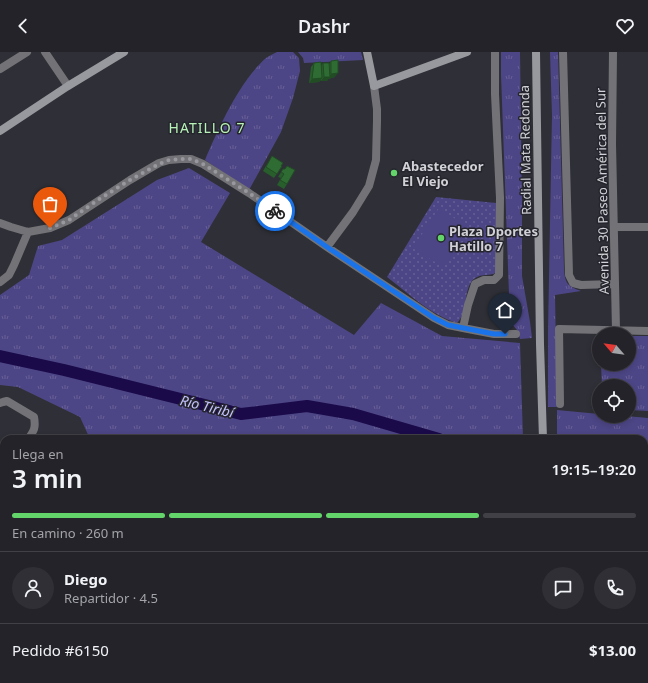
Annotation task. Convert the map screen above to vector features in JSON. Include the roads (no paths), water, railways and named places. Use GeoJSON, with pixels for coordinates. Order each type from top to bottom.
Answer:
{"type":"FeatureCollection","features":[{"type":"Feature","properties":{"kind":"main road"},"geometry":{"type":"LineString","coordinates":[[0,130],[124,52]]}},
{"type":"Feature","properties":{"kind":"main road"},"geometry":{"type":"LineString","coordinates":[[367,52],[374,86],[467,52]]}},
{"type":"Feature","properties":{"kind":"main road","name":"Radial Mata Redonda"},"geometry":{"type":"LineString","coordinates":[[536,52],[540,353],[543,435]]}},
{"type":"Feature","properties":{"kind":"street"},"geometry":{"type":"LineString","coordinates":[[0,69],[27,52]]}},
{"type":"Feature","properties":{"kind":"street"},"geometry":{"type":"LineString","coordinates":[[45,52],[68,86]]}},
{"type":"Feature","properties":{"kind":"street"},"geometry":{"type":"LineString","coordinates":[[463,328],[475,284],[484,280],[494,280],[499,275],[500,198],[494,52]]}},
{"type":"Feature","properties":{"kind":"street"},"geometry":{"type":"LineString","coordinates":[[563,52],[568,275],[573,283],[581,285],[614,284]]}},
{"type":"Feature","properties":{"kind":"street","name":"Avenida 30 Paseo América del Sur"},"geometry":{"type":"LineString","coordinates":[[613,52],[612,144],[616,327]]}},
{"type":"Feature","properties":{"kind":"street"},"geometry":{"type":"LineString","coordinates":[[327,247],[353,212],[369,186],[376,160],[377,109],[374,86]]}},
{"type":"Feature","properties":{"kind":"street"},"geometry":{"type":"LineString","coordinates":[[0,223],[28,232],[50,228],[69,220],[117,188],[159,164],[169,160],[191,159],[203,164],[249,193],[434,318],[448,325],[463,328],[494,334],[516,334]]}},
{"type":"Feature","properties":{"kind":"street"},"geometry":{"type":"LineString","coordinates":[[614,227],[648,227]]}},
{"type":"Feature","properties":{"kind":"street"},"geometry":{"type":"LineString","coordinates":[[0,282],[9,275],[28,232]]}},
{"type":"Feature","properties":{"kind":"street"},"geometry":{"type":"LineString","coordinates":[[560,404],[559,329],[592,330]]}},
{"type":"Feature","properties":{"kind":"street"},"geometry":{"type":"LineString","coordinates":[[636,331],[648,331]]}},
{"type":"Feature","properties":{"kind":"street"},"geometry":{"type":"LineString","coordinates":[[0,403],[7,401],[34,417],[35,424],[31,435]]}},
{"type":"Feature","properties":{"kind":"waterway","name":"Río Tiribí"},"geometry":{"type":"LineString","coordinates":[[0,356],[64,370],[241,414],[307,406],[353,414],[425,435]]}},
{"type":"Feature","properties":{"kind":"place","name":"Abastecedor El Viejo"},"geometry":{"type":"Point","coordinates":[394,173]}},
{"type":"Feature","properties":{"kind":"place","name":"Plaza Dportes Hatillo 7"},"geometry":{"type":"Point","coordinates":[441,238]}},
{"type":"Feature","properties":{"kind":"district","name":"HATILLO 7"},"geometry":{"type":"Point","coordinates":[207,127]}}]}
